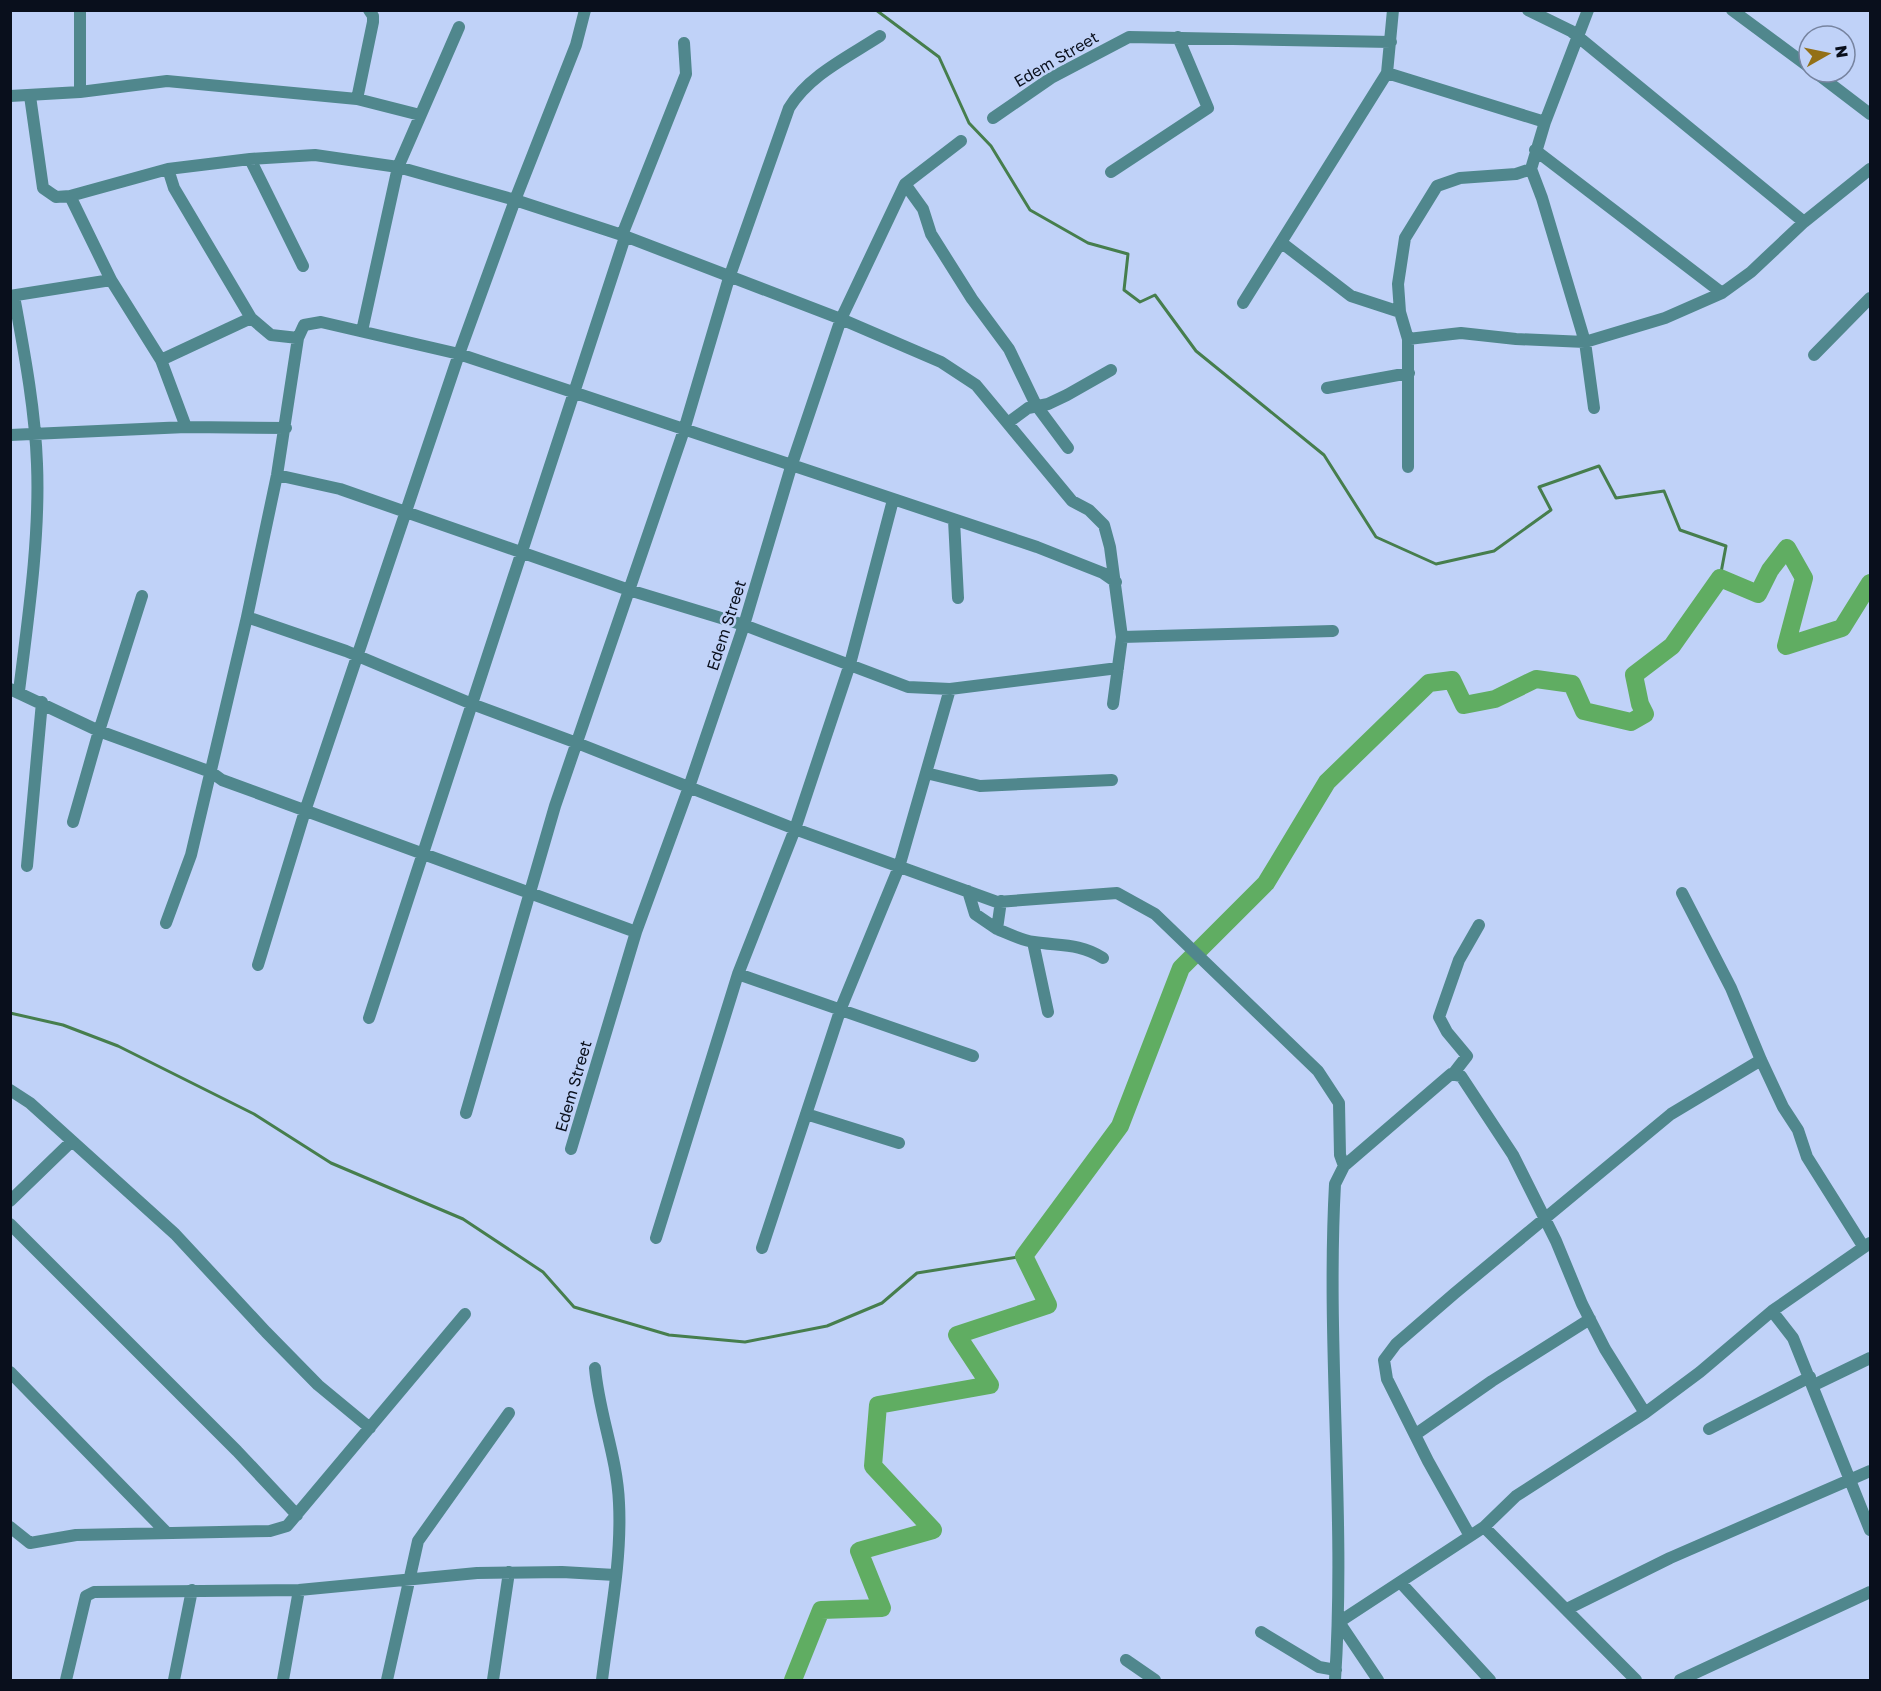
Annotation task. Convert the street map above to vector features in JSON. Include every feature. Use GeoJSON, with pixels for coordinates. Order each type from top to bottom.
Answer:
{"type":"FeatureCollection","features":[{"type":"Feature","properties":{"kind":"street"},"geometry":{"type":"LineString","coordinates":[[80,10],[80,92]]}},
{"type":"Feature","properties":{"kind":"street"},"geometry":{"type":"LineString","coordinates":[[357,99],[373,22],[373,16],[369,10]]}},
{"type":"Feature","properties":{"kind":"street"},"geometry":{"type":"LineString","coordinates":[[258,965],[305,811],[459,354],[514,201],[576,45],[585,10]]}},
{"type":"Feature","properties":{"kind":"street"},"geometry":{"type":"LineString","coordinates":[[1243,303],[1387,73],[1393,10]]}},
{"type":"Feature","properties":{"kind":"street"},"geometry":{"type":"LineString","coordinates":[[1528,10],[1571,31],[1804,222]]}},
{"type":"Feature","properties":{"kind":"street"},"geometry":{"type":"LineString","coordinates":[[1588,10],[1579,39],[1535,150],[1531,169],[1542,198],[1585,342],[1594,408]]}},
{"type":"Feature","properties":{"kind":"street"},"geometry":{"type":"LineString","coordinates":[[1732,10],[1797,59]]}},
{"type":"Feature","properties":{"kind":"street"},"geometry":{"type":"LineString","coordinates":[[362,331],[398,167],[459,27]]}},
{"type":"Feature","properties":{"kind":"street"},"geometry":{"type":"LineString","coordinates":[[466,1113],[577,742],[684,430],[729,278],[789,108],[797,94],[809,83],[880,36]]}},
{"type":"Feature","properties":{"kind":"street","name":"Edem Street"},"geometry":{"type":"LineString","coordinates":[[993,118],[1051,78],[1129,37],[1391,42]]}},
{"type":"Feature","properties":{"kind":"street"},"geometry":{"type":"LineString","coordinates":[[1112,172],[1208,108],[1178,37]]}},
{"type":"Feature","properties":{"kind":"street"},"geometry":{"type":"LineString","coordinates":[[369,1018],[425,856],[624,236],[686,74],[684,43]]}},
{"type":"Feature","properties":{"kind":"street"},"geometry":{"type":"LineString","coordinates":[[1387,73],[1545,123]]}},
{"type":"Feature","properties":{"kind":"street"},"geometry":{"type":"LineString","coordinates":[[10,96],[80,92],[167,81],[357,99],[420,115]]}},
{"type":"Feature","properties":{"kind":"street"},"geometry":{"type":"LineString","coordinates":[[1831,84],[1870,114]]}},
{"type":"Feature","properties":{"kind":"street"},"geometry":{"type":"LineString","coordinates":[[30,96],[44,188],[56,197],[70,196],[168,169],[250,159],[315,155],[398,167],[624,236],[841,319],[941,362],[976,385],[1009,422],[1072,501],[1089,510],[1104,525],[1116,582],[1122,637],[1113,704]]}},
{"type":"Feature","properties":{"kind":"street","name":"Edem Street"},"geometry":{"type":"LineString","coordinates":[[572,1149],[636,932],[689,787],[744,624],[791,467],[841,319],[905,184],[961,141]]}},
{"type":"Feature","properties":{"kind":"street"},"geometry":{"type":"LineString","coordinates":[[1535,150],[1722,293]]}},
{"type":"Feature","properties":{"kind":"street"},"geometry":{"type":"LineString","coordinates":[[250,159],[303,266]]}},
{"type":"Feature","properties":{"kind":"street"},"geometry":{"type":"LineString","coordinates":[[168,169],[174,188],[251,318],[271,335],[298,338]]}},
{"type":"Feature","properties":{"kind":"street"},"geometry":{"type":"LineString","coordinates":[[1408,467],[1408,339],[1400,312],[1400,267],[1405,238],[1437,186],[1460,178],[1516,174],[1531,169]]}},
{"type":"Feature","properties":{"kind":"street"},"geometry":{"type":"LineString","coordinates":[[1408,339],[1461,333],[1516,339],[1585,342],[1665,318],[1722,293],[1751,272],[1804,222],[1870,169]]}},
{"type":"Feature","properties":{"kind":"street"},"geometry":{"type":"LineString","coordinates":[[905,184],[917,197],[936,244],[1009,349],[1036,405],[1068,448]]}},
{"type":"Feature","properties":{"kind":"street"},"geometry":{"type":"LineString","coordinates":[[70,196],[111,280],[161,360],[186,427]]}},
{"type":"Feature","properties":{"kind":"street"},"geometry":{"type":"LineString","coordinates":[[1282,243],[1351,296],[1400,312]]}},
{"type":"Feature","properties":{"kind":"street"},"geometry":{"type":"LineString","coordinates":[[111,280],[12,296],[27,364],[37,463],[31,589],[15,690],[99,731],[211,772],[222,780],[636,932]]}},
{"type":"Feature","properties":{"kind":"street"},"geometry":{"type":"LineString","coordinates":[[1814,355],[1870,298]]}},
{"type":"Feature","properties":{"kind":"street"},"geometry":{"type":"LineString","coordinates":[[161,360],[251,318]]}},
{"type":"Feature","properties":{"kind":"street"},"geometry":{"type":"LineString","coordinates":[[166,923],[187,870],[211,772],[278,475],[298,338],[304,325],[310,322],[321,322],[459,354],[791,467],[1037,547],[1103,573],[1116,582]]}},
{"type":"Feature","properties":{"kind":"street"},"geometry":{"type":"LineString","coordinates":[[1009,422],[1036,405],[1048,404],[1067,396],[1111,370]]}},
{"type":"Feature","properties":{"kind":"street"},"geometry":{"type":"LineString","coordinates":[[1327,388],[1408,373]]}},
{"type":"Feature","properties":{"kind":"street"},"geometry":{"type":"LineString","coordinates":[[10,435],[186,427],[286,428]]}},
{"type":"Feature","properties":{"kind":"street"},"geometry":{"type":"LineString","coordinates":[[278,475],[340,489],[629,590],[744,624],[908,687],[950,689],[1118,668]]}},
{"type":"Feature","properties":{"kind":"street"},"geometry":{"type":"LineString","coordinates":[[656,1238],[738,974],[795,829],[850,664],[893,500]]}},
{"type":"Feature","properties":{"kind":"street"},"geometry":{"type":"LineString","coordinates":[[954,520],[957,598]]}},
{"type":"Feature","properties":{"kind":"street"},"geometry":{"type":"LineString","coordinates":[[74,822],[99,731],[142,596]]}},
{"type":"Feature","properties":{"kind":"street"},"geometry":{"type":"LineString","coordinates":[[247,617],[358,656],[472,704],[577,742],[795,829],[968,891],[1001,901],[1117,893],[1155,914],[1318,1071],[1339,1103],[1340,1155],[1344,1166]]}},
{"type":"Feature","properties":{"kind":"street"},"geometry":{"type":"LineString","coordinates":[[1122,637],[1333,631]]}},
{"type":"Feature","properties":{"kind":"street"},"geometry":{"type":"LineString","coordinates":[[762,1248],[841,1008],[899,867],[950,689]]}},
{"type":"Feature","properties":{"kind":"street"},"geometry":{"type":"LineString","coordinates":[[27,866],[42,702]]}},
{"type":"Feature","properties":{"kind":"street"},"geometry":{"type":"LineString","coordinates":[[926,773],[980,786],[1112,780]]}},
{"type":"Feature","properties":{"kind":"street"},"geometry":{"type":"LineString","coordinates":[[968,891],[975,914],[997,929],[1033,942],[1078,946],[1103,958]]}},
{"type":"Feature","properties":{"kind":"street"},"geometry":{"type":"LineString","coordinates":[[1339,1622],[1484,1527],[1516,1496],[1645,1413],[1700,1372],[1772,1311],[1867,1245],[1807,1157],[1798,1130],[1783,1107],[1731,988],[1682,893]]}},
{"type":"Feature","properties":{"kind":"street"},"geometry":{"type":"LineString","coordinates":[[997,929],[1001,901]]}},
{"type":"Feature","properties":{"kind":"street"},"geometry":{"type":"LineString","coordinates":[[1261,1632],[1335,1675],[1339,1622],[1335,1184],[1344,1166],[1453,1074],[1467,1056],[1447,1032],[1439,1017],[1459,960],[1479,925]]}},
{"type":"Feature","properties":{"kind":"street"},"geometry":{"type":"LineString","coordinates":[[1033,942],[1048,1012]]}},
{"type":"Feature","properties":{"kind":"street"},"geometry":{"type":"LineString","coordinates":[[738,974],[841,1008],[973,1056]]}},
{"type":"Feature","properties":{"kind":"street"},"geometry":{"type":"LineString","coordinates":[[1470,1536],[1428,1461],[1387,1379],[1384,1360],[1396,1344],[1671,1114],[1761,1060]]}},
{"type":"Feature","properties":{"kind":"street"},"geometry":{"type":"LineString","coordinates":[[1453,1074],[1461,1076],[1513,1155],[1605,1349],[1645,1413]]}},
{"type":"Feature","properties":{"kind":"street"},"geometry":{"type":"LineString","coordinates":[[10,1090],[30,1103],[175,1234],[273,1340],[318,1384],[370,1428]]}},
{"type":"Feature","properties":{"kind":"street"},"geometry":{"type":"LineString","coordinates":[[806,1114],[899,1143]]}},
{"type":"Feature","properties":{"kind":"street"},"geometry":{"type":"LineString","coordinates":[[10,1201],[72,1141]]}},
{"type":"Feature","properties":{"kind":"street"},"geometry":{"type":"LineString","coordinates":[[10,1224],[237,1450],[297,1515]]}},
{"type":"Feature","properties":{"kind":"street"},"geometry":{"type":"LineString","coordinates":[[1772,1311],[1793,1338],[1870,1530]]}},
{"type":"Feature","properties":{"kind":"street"},"geometry":{"type":"LineString","coordinates":[[10,1527],[30,1544],[76,1535],[278,1529],[287,1526],[465,1314]]}},
{"type":"Feature","properties":{"kind":"street"},"geometry":{"type":"LineString","coordinates":[[1416,1434],[1492,1381],[1590,1319]]}},
{"type":"Feature","properties":{"kind":"street"},"geometry":{"type":"LineString","coordinates":[[1709,1428],[1812,1381],[1870,1358]]}},
{"type":"Feature","properties":{"kind":"street"},"geometry":{"type":"LineString","coordinates":[[595,1368],[598,1402],[615,1462],[619,1504],[615,1575],[602,1680]]}},
{"type":"Feature","properties":{"kind":"street"},"geometry":{"type":"LineString","coordinates":[[10,1372],[167,1533]]}},
{"type":"Feature","properties":{"kind":"street"},"geometry":{"type":"LineString","coordinates":[[387,1680],[418,1541],[509,1413]]}},
{"type":"Feature","properties":{"kind":"street"},"geometry":{"type":"LineString","coordinates":[[1567,1609],[1670,1558],[1870,1471]]}},
{"type":"Feature","properties":{"kind":"street"},"geometry":{"type":"LineString","coordinates":[[1484,1527],[1636,1680]]}},
{"type":"Feature","properties":{"kind":"street"},"geometry":{"type":"LineString","coordinates":[[66,1680],[86,1596],[94,1592],[299,1590],[509,1572],[615,1575]]}},
{"type":"Feature","properties":{"kind":"street"},"geometry":{"type":"LineString","coordinates":[[493,1680],[509,1572]]}},
{"type":"Feature","properties":{"kind":"street"},"geometry":{"type":"LineString","coordinates":[[1400,1582],[1490,1680]]}},
{"type":"Feature","properties":{"kind":"street"},"geometry":{"type":"LineString","coordinates":[[174,1680],[192,1590]]}},
{"type":"Feature","properties":{"kind":"street"},"geometry":{"type":"LineString","coordinates":[[283,1680],[299,1590]]}},
{"type":"Feature","properties":{"kind":"street"},"geometry":{"type":"LineString","coordinates":[[1680,1680],[1870,1592]]}},
{"type":"Feature","properties":{"kind":"street"},"geometry":{"type":"LineString","coordinates":[[1339,1622],[1378,1680]]}},
{"type":"Feature","properties":{"kind":"street"},"geometry":{"type":"LineString","coordinates":[[1126,1660],[1155,1680]]}},
{"type":"Feature","properties":{"kind":"waterway"},"geometry":{"type":"LineString","coordinates":[[876,10],[939,57],[969,123],[991,146],[1030,210],[1088,243],[1128,254],[1124,290],[1140,302],[1155,295],[1196,351],[1324,455],[1376,537],[1436,564],[1494,551],[1551,510],[1539,487],[1599,466],[1616,498],[1664,491],[1680,530],[1726,546],[1720,578]]}},
{"type":"Feature","properties":{"kind":"waterway"},"geometry":{"type":"LineString","coordinates":[[793,1680],[821,1610],[882,1608],[859,1551],[933,1530],[873,1466],[878,1405],[990,1385],[957,1335],[1048,1305],[1024,1256],[1120,1126],[1181,968],[1266,883],[1327,782],[1429,683],[1452,680],[1464,705],[1495,699],[1536,679],[1572,684],[1584,711],[1631,722],[1645,714],[1640,704],[1634,675],[1672,646],[1720,578],[1758,594],[1770,570],[1787,548],[1804,578],[1786,646],[1842,628],[1870,583]]}},
{"type":"Feature","properties":{"kind":"waterway"},"geometry":{"type":"LineString","coordinates":[[10,1013],[63,1025],[118,1046],[254,1114],[331,1163],[463,1219],[543,1272],[574,1307],[669,1335],[745,1342],[827,1326],[882,1303],[917,1273],[1024,1256]]}}]}
